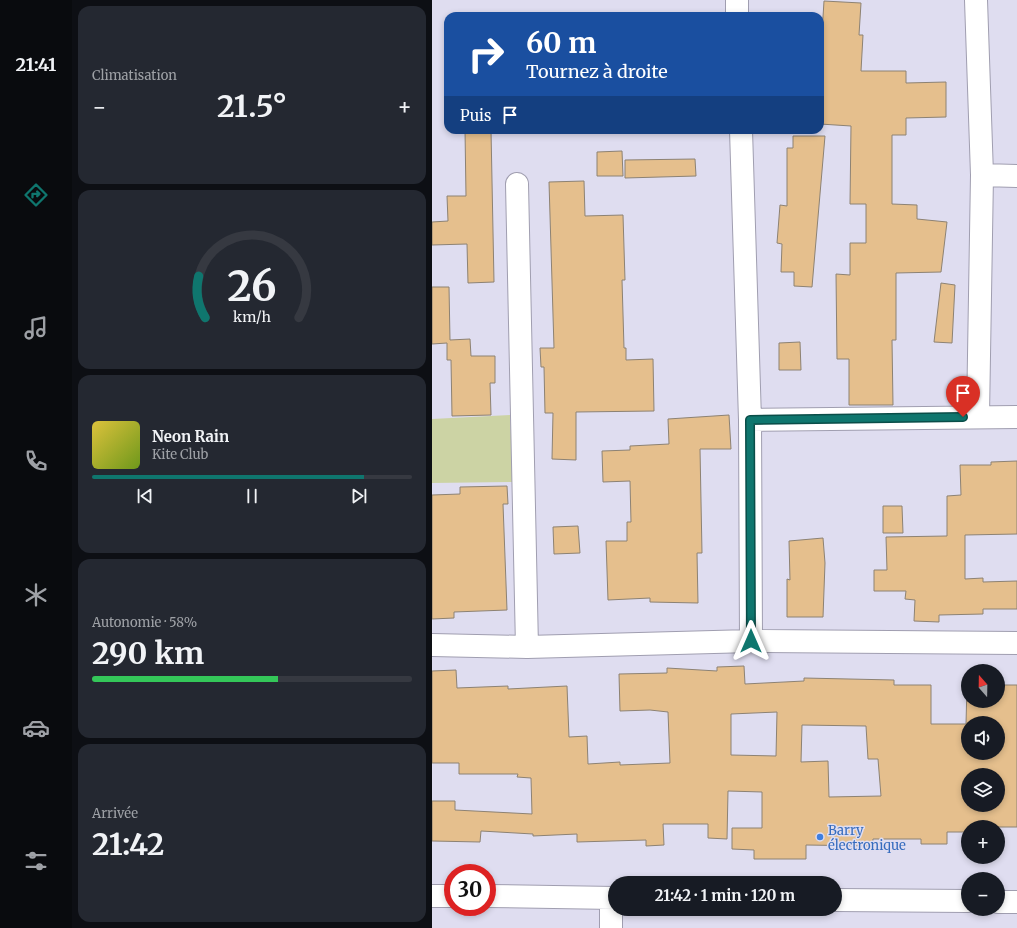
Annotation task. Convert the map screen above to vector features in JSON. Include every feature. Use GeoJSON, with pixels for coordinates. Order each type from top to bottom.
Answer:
{"type":"FeatureCollection","features":[{"type":"Feature","properties":{"kind":"street"},"geometry":{"type":"LineString","coordinates":[[737,0],[737,12]]}},
{"type":"Feature","properties":{"kind":"street"},"geometry":{"type":"LineString","coordinates":[[976,0],[982,175],[978,416]]}},
{"type":"Feature","properties":{"kind":"street"},"geometry":{"type":"LineString","coordinates":[[741,134],[750,420],[751,641]]}},
{"type":"Feature","properties":{"kind":"street"},"geometry":{"type":"LineString","coordinates":[[982,175],[1017,176]]}},
{"type":"Feature","properties":{"kind":"street"},"geometry":{"type":"LineString","coordinates":[[517,184],[528,647]]}},
{"type":"Feature","properties":{"kind":"street"},"geometry":{"type":"LineString","coordinates":[[750,420],[978,416],[1017,417]]}},
{"type":"Feature","properties":{"kind":"street"},"geometry":{"type":"LineString","coordinates":[[432,645],[528,647],[751,641],[1017,643]]}},
{"type":"Feature","properties":{"kind":"street"},"geometry":{"type":"LineString","coordinates":[[432,896],[444,896]]}},
{"type":"Feature","properties":{"kind":"street"},"geometry":{"type":"LineString","coordinates":[[496,896],[608,898]]}},
{"type":"Feature","properties":{"kind":"street"},"geometry":{"type":"LineString","coordinates":[[842,900],[961,901]]}},
{"type":"Feature","properties":{"kind":"street"},"geometry":{"type":"LineString","coordinates":[[1005,902],[1017,902]]}},
{"type":"Feature","properties":{"kind":"street"},"geometry":{"type":"LineString","coordinates":[[611,928],[612,916]]}},
{"type":"Feature","properties":{"kind":"green space"},"geometry":{"type":"Polygon","coordinates":[[[510,415],[513,482],[432,483],[432,419],[510,415]]]}},
{"type":"Feature","properties":{"kind":"building"},"geometry":{"type":"Polygon","coordinates":[[[824,1],[861,3],[859,35],[863,35],[861,71],[906,71],[906,83],[946,82],[946,117],[906,118],[906,135],[892,135],[892,204],[917,205],[917,219],[947,222],[941,272],[896,273],[896,340],[892,340],[893,405],[849,405],[849,359],[837,359],[836,274],[850,275],[850,243],[866,243],[866,204],[850,204],[851,126],[824,124],[824,1]]]}},
{"type":"Feature","properties":{"kind":"building"},"geometry":{"type":"Polygon","coordinates":[[[465,134],[491,134],[494,282],[468,283],[467,244],[432,245],[432,222],[448,221],[447,196],[466,196],[465,134]]]}},
{"type":"Feature","properties":{"kind":"building"},"geometry":{"type":"Polygon","coordinates":[[[793,136],[825,136],[812,287],[794,286],[794,272],[781,272],[782,244],[777,243],[780,205],[787,206],[787,148],[793,148],[793,136]]]}},
{"type":"Feature","properties":{"kind":"building"},"geometry":{"type":"Polygon","coordinates":[[[622,151],[623,176],[597,176],[597,152],[622,151]]]}},
{"type":"Feature","properties":{"kind":"building"},"geometry":{"type":"Polygon","coordinates":[[[695,159],[696,176],[625,178],[625,160],[695,159]]]}},
{"type":"Feature","properties":{"kind":"building"},"geometry":{"type":"Polygon","coordinates":[[[584,181],[585,216],[623,215],[625,280],[622,280],[624,348],[626,348],[626,360],[653,359],[654,411],[576,412],[576,460],[552,459],[553,413],[545,413],[544,367],[541,367],[540,348],[554,348],[549,182],[584,181]]]}},
{"type":"Feature","properties":{"kind":"building"},"geometry":{"type":"Polygon","coordinates":[[[941,283],[955,285],[952,343],[934,342],[941,283]]]}},
{"type":"Feature","properties":{"kind":"building"},"geometry":{"type":"Polygon","coordinates":[[[432,287],[449,287],[450,340],[470,339],[471,356],[495,356],[495,383],[490,383],[491,415],[452,416],[451,360],[447,360],[447,343],[432,344],[432,287]]]}},
{"type":"Feature","properties":{"kind":"building"},"geometry":{"type":"Polygon","coordinates":[[[800,342],[801,370],[779,370],[779,343],[800,342]]]}},
{"type":"Feature","properties":{"kind":"building"},"geometry":{"type":"Polygon","coordinates":[[[729,415],[731,449],[700,449],[702,553],[697,553],[698,603],[650,602],[650,598],[608,600],[606,541],[627,541],[627,522],[631,522],[630,481],[603,482],[602,451],[630,450],[630,446],[669,444],[668,419],[729,415]]]}},
{"type":"Feature","properties":{"kind":"building"},"geometry":{"type":"Polygon","coordinates":[[[1017,461],[1017,534],[965,535],[965,579],[983,578],[983,582],[1017,581],[1017,609],[983,609],[983,614],[939,615],[939,622],[914,621],[915,600],[905,599],[906,591],[874,591],[874,570],[887,570],[886,537],[947,536],[947,496],[961,495],[960,465],[991,465],[991,462],[1017,461]]]}},
{"type":"Feature","properties":{"kind":"building"},"geometry":{"type":"Polygon","coordinates":[[[507,486],[508,504],[503,504],[507,610],[454,612],[454,618],[432,619],[432,495],[460,494],[460,487],[507,486]]]}},
{"type":"Feature","properties":{"kind":"building"},"geometry":{"type":"Polygon","coordinates":[[[883,506],[902,506],[903,533],[883,533],[883,506]]]}},
{"type":"Feature","properties":{"kind":"building"},"geometry":{"type":"Polygon","coordinates":[[[578,526],[580,553],[554,554],[553,527],[578,526]]]}},
{"type":"Feature","properties":{"kind":"building"},"geometry":{"type":"Polygon","coordinates":[[[823,538],[825,563],[823,617],[787,617],[787,579],[790,580],[789,541],[823,538]]]}},
{"type":"Feature","properties":{"kind":"building"},"geometry":{"type":"Polygon","coordinates":[[[744,666],[745,684],[804,681],[804,678],[894,680],[894,685],[931,685],[931,724],[961,724],[961,760],[1005,760],[1005,716],[966,716],[966,708],[1005,708],[1005,685],[1017,685],[1017,827],[1005,827],[1005,820],[961,820],[961,832],[947,832],[947,844],[921,844],[921,839],[873,839],[872,846],[806,845],[806,859],[754,859],[754,850],[732,849],[732,828],[762,828],[762,792],[728,791],[727,839],[708,838],[708,824],[663,824],[664,845],[646,846],[646,840],[577,842],[577,834],[533,836],[533,834],[481,831],[480,842],[432,841],[432,801],[455,801],[455,810],[532,814],[531,778],[517,777],[518,774],[459,774],[459,763],[432,763],[432,671],[456,670],[457,688],[508,686],[508,689],[567,686],[569,737],[587,736],[588,764],[620,762],[620,765],[670,763],[668,712],[650,710],[620,711],[619,674],[667,673],[667,668],[717,671],[717,667],[744,666]],[[777,712],[731,714],[731,755],[776,756],[777,712]],[[802,725],[801,762],[828,761],[829,797],[881,796],[878,759],[868,759],[866,726],[802,725]]]}},
{"type":"Feature","properties":{"kind":"place","name":"Barry électronique"},"geometry":{"type":"Point","coordinates":[820,837]}},
{"type":"Feature","properties":{"kind":"route"},"geometry":{"type":"LineString","coordinates":[[751,641],[750,420],[963,417]]}}]}
